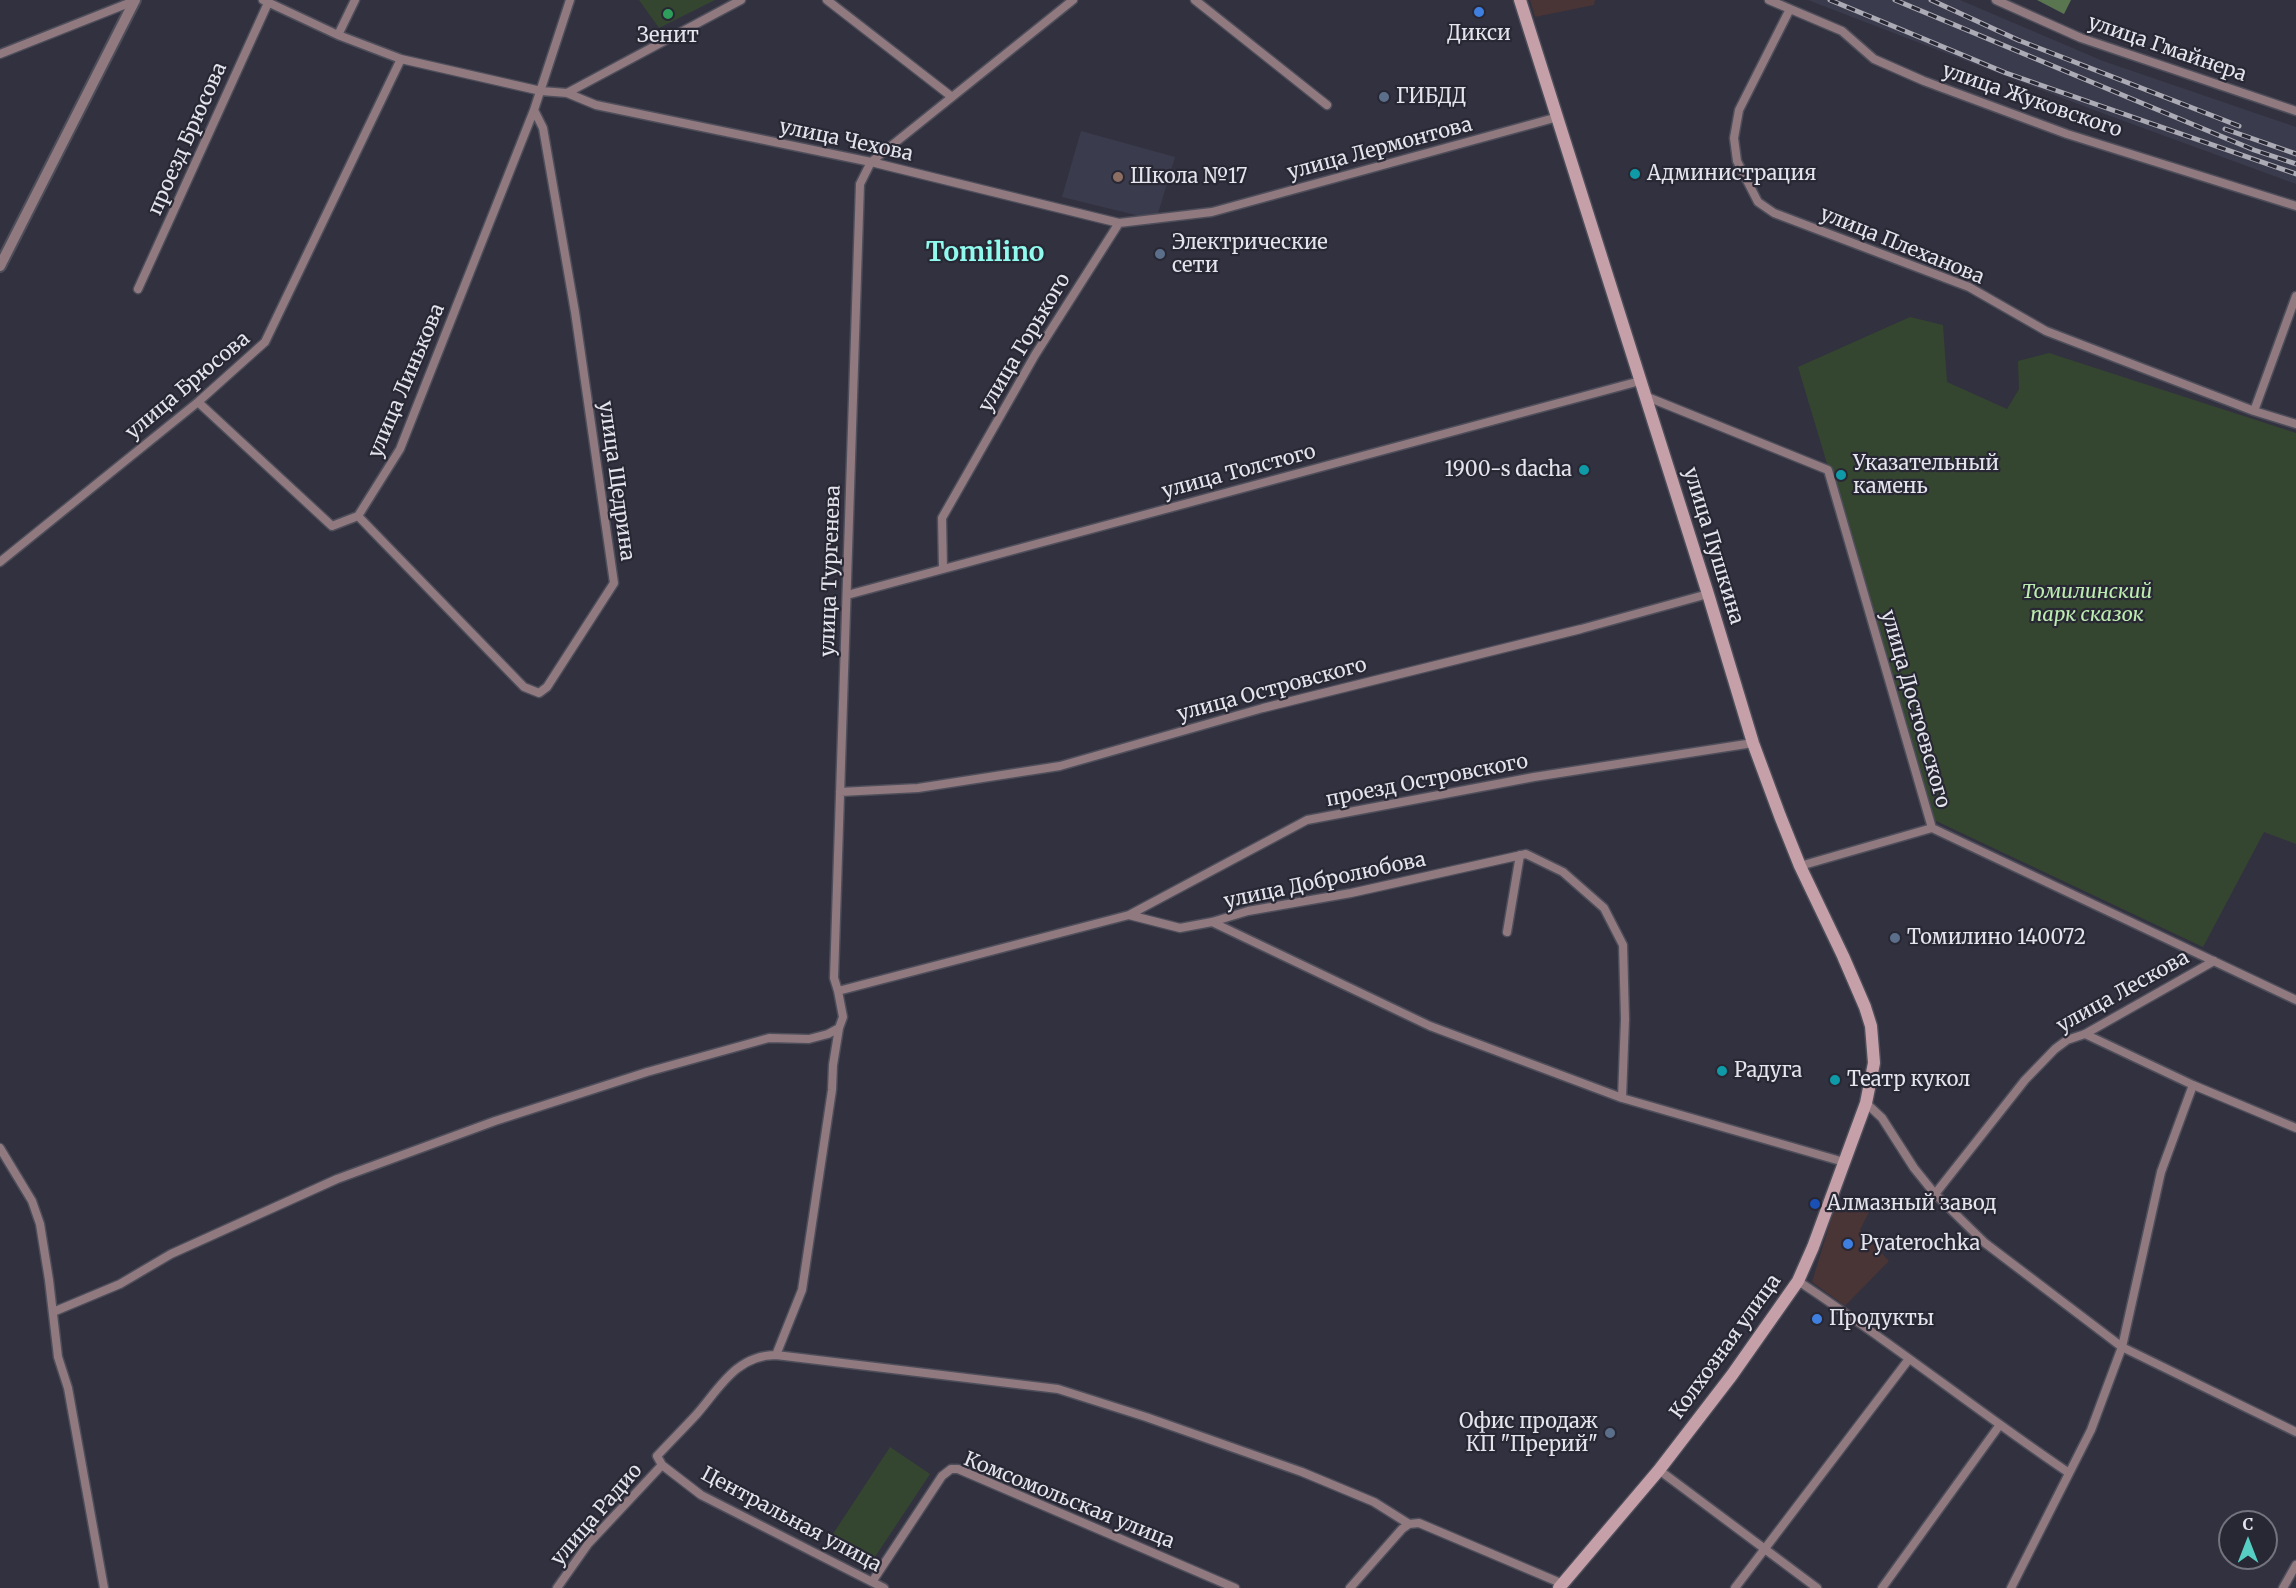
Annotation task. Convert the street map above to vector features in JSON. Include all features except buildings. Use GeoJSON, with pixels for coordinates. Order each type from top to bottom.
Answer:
{"type":"FeatureCollection","features":[{"type":"Feature","properties":{"kind":"main road","name":"улица Пушкина"},"geometry":{"type":"LineString","coordinates":[[1520,0],[1753,743],[1800,866],[1843,956],[1870,1026],[1874,1063],[1867,1100]]}},
{"type":"Feature","properties":{"kind":"main road","name":"Колхозная улица"},"geometry":{"type":"LineString","coordinates":[[1561,1586],[1659,1470],[1732,1375],[1798,1281],[1813,1247],[1867,1100]]}},
{"type":"Feature","properties":{"kind":"street"},"geometry":{"type":"LineString","coordinates":[[338,35],[355,0]]}},
{"type":"Feature","properties":{"kind":"street","name":"улица Линькова"},"geometry":{"type":"LineString","coordinates":[[358,516],[400,450],[534,110],[570,0]]}},
{"type":"Feature","properties":{"kind":"street"},"geometry":{"type":"LineString","coordinates":[[266,1],[338,35],[401,59],[541,91],[567,93],[741,0]]}},
{"type":"Feature","properties":{"kind":"street"},"geometry":{"type":"LineString","coordinates":[[827,0],[952,97]]}},
{"type":"Feature","properties":{"kind":"street"},"geometry":{"type":"LineString","coordinates":[[871,162],[1072,0]]}},
{"type":"Feature","properties":{"kind":"street"},"geometry":{"type":"LineString","coordinates":[[1195,0],[1327,105]]}},
{"type":"Feature","properties":{"kind":"street","name":"улица Жуковского"},"geometry":{"type":"LineString","coordinates":[[1769,0],[1842,31],[1874,58],[1924,81],[2067,134],[2296,206]]}},
{"type":"Feature","properties":{"kind":"street","name":"улица Гмайнера"},"geometry":{"type":"LineString","coordinates":[[1996,0],[2081,38],[2296,111]]}},
{"type":"Feature","properties":{"kind":"street"},"geometry":{"type":"LineString","coordinates":[[0,54],[135,1]]}},
{"type":"Feature","properties":{"kind":"street"},"geometry":{"type":"LineString","coordinates":[[0,267],[135,1]]}},
{"type":"Feature","properties":{"kind":"street","name":"проезд Брюсова"},"geometry":{"type":"LineString","coordinates":[[138,289],[266,1]]}},
{"type":"Feature","properties":{"kind":"street","name":"улица Плеханова"},"geometry":{"type":"LineString","coordinates":[[1790,9],[1739,110],[1734,138],[1737,160],[1758,202],[1774,213],[1969,287],[2046,331],[2254,411],[2296,424]]}},
{"type":"Feature","properties":{"kind":"street","name":"улица Брюсова"},"geometry":{"type":"LineString","coordinates":[[0,562],[198,402],[265,342],[401,59]]}},
{"type":"Feature","properties":{"kind":"street","name":"улица Чехова"},"geometry":{"type":"LineString","coordinates":[[567,93],[596,105],[871,162],[1119,223]]}},
{"type":"Feature","properties":{"kind":"street","name":"улица Щедрина"},"geometry":{"type":"LineString","coordinates":[[358,516],[524,687],[539,693],[547,687],[614,582],[575,312],[543,128],[534,110]]}},
{"type":"Feature","properties":{"kind":"street","name":"улица Лермонтова"},"geometry":{"type":"LineString","coordinates":[[1119,223],[1212,212],[1558,117]]}},
{"type":"Feature","properties":{"kind":"street","name":"улица Тургенева"},"geometry":{"type":"LineString","coordinates":[[776,1355],[802,1290],[832,1090],[833,1065],[843,1017],[837,987],[840,792],[860,184],[871,162]]}},
{"type":"Feature","properties":{"kind":"street","name":"улица Горького"},"geometry":{"type":"LineString","coordinates":[[943,569],[942,518],[1035,355],[1119,223]]}},
{"type":"Feature","properties":{"kind":"street"},"geometry":{"type":"LineString","coordinates":[[2254,411],[2296,296]]}},
{"type":"Feature","properties":{"kind":"street","name":"улица Толстого"},"geometry":{"type":"LineString","coordinates":[[847,594],[1640,381]]}},
{"type":"Feature","properties":{"kind":"street","name":"улица Достоевского"},"geometry":{"type":"LineString","coordinates":[[1645,396],[1828,470],[1932,828],[2296,1000]]}},
{"type":"Feature","properties":{"kind":"street"},"geometry":{"type":"LineString","coordinates":[[198,402],[332,526],[358,516]]}},
{"type":"Feature","properties":{"kind":"street","name":"улица Островского"},"geometry":{"type":"LineString","coordinates":[[840,792],[918,788],[1060,766],[1263,708],[1581,629],[1708,594]]}},
{"type":"Feature","properties":{"kind":"street","name":"проезд Островского"},"geometry":{"type":"LineString","coordinates":[[837,987],[1129,915],[1307,820],[1534,777],[1753,743]]}},
{"type":"Feature","properties":{"kind":"street"},"geometry":{"type":"LineString","coordinates":[[1800,866],[1932,828]]}},
{"type":"Feature","properties":{"kind":"street"},"geometry":{"type":"LineString","coordinates":[[1507,932],[1520,855],[1526,854],[1563,872],[1604,908],[1623,945],[1625,1019],[1622,1098]]}},
{"type":"Feature","properties":{"kind":"street","name":"улица Добролюбова"},"geometry":{"type":"LineString","coordinates":[[1212,922],[1248,911],[1351,893],[1520,855]]}},
{"type":"Feature","properties":{"kind":"street"},"geometry":{"type":"LineString","coordinates":[[1129,915],[1180,928],[1212,922]]}},
{"type":"Feature","properties":{"kind":"street","name":"улица Добролюбова"},"geometry":{"type":"LineString","coordinates":[[1212,922],[1430,1026],[1622,1098],[1844,1162]]}},
{"type":"Feature","properties":{"kind":"street","name":"улица Лескова"},"geometry":{"type":"LineString","coordinates":[[1935,1194],[2025,1080],[2055,1049],[2067,1040],[2085,1035],[2214,961]]}},
{"type":"Feature","properties":{"kind":"street"},"geometry":{"type":"LineString","coordinates":[[53,1312],[120,1284],[171,1254],[337,1179],[495,1121],[647,1072],[769,1038],[809,1039],[828,1035],[839,1028]]}},
{"type":"Feature","properties":{"kind":"street"},"geometry":{"type":"LineString","coordinates":[[2085,1035],[2193,1085],[2296,1128]]}},
{"type":"Feature","properties":{"kind":"street"},"geometry":{"type":"LineString","coordinates":[[2011,1588],[2091,1430],[2122,1347],[2161,1172],[2193,1085]]}},
{"type":"Feature","properties":{"kind":"street"},"geometry":{"type":"LineString","coordinates":[[1867,1100],[1935,1194],[1985,1243],[2122,1347],[2296,1432]]}},
{"type":"Feature","properties":{"kind":"street"},"geometry":{"type":"LineString","coordinates":[[0,1148],[32,1201],[40,1224],[58,1357],[68,1388],[104,1588]]}},
{"type":"Feature","properties":{"kind":"street"},"geometry":{"type":"LineString","coordinates":[[1798,1281],[1842,1309],[1999,1426],[2068,1473]]}},
{"type":"Feature","properties":{"kind":"street"},"geometry":{"type":"LineString","coordinates":[[776,1355],[1058,1389],[1146,1417],[1302,1472],[1374,1502],[1409,1524]]}},
{"type":"Feature","properties":{"kind":"street","name":"Центральная улица"},"geometry":{"type":"LineString","coordinates":[[776,1355],[749,1360],[729,1374],[657,1456],[663,1465],[701,1495],[884,1588]]}},
{"type":"Feature","properties":{"kind":"street"},"geometry":{"type":"LineString","coordinates":[[1735,1588],[1909,1359]]}},
{"type":"Feature","properties":{"kind":"street"},"geometry":{"type":"LineString","coordinates":[[1882,1588],[1999,1426]]}},
{"type":"Feature","properties":{"kind":"street","name":"улица Радио"},"geometry":{"type":"LineString","coordinates":[[557,1588],[588,1544],[663,1465]]}},
{"type":"Feature","properties":{"kind":"street","name":"Комсомольская улица"},"geometry":{"type":"LineString","coordinates":[[872,1582],[942,1476],[951,1469],[958,1469],[1235,1588]]}},
{"type":"Feature","properties":{"kind":"street"},"geometry":{"type":"LineString","coordinates":[[1659,1470],[1817,1588]]}},
{"type":"Feature","properties":{"kind":"street"},"geometry":{"type":"LineString","coordinates":[[1350,1588],[1402,1529],[1409,1524],[1419,1523],[1561,1586]]}},
{"type":"Feature","properties":{"kind":"street"},"geometry":{"type":"LineString","coordinates":[[2283,1588],[2296,1565]]}},
{"type":"Feature","properties":{"kind":"shaded area"},"geometry":{"type":"Polygon","coordinates":[[[1530,0],[1595,0],[1594,5],[1535,17],[1530,0]]]}},
{"type":"Feature","properties":{"kind":"shaded area"},"geometry":{"type":"Polygon","coordinates":[[[1808,0],[1960,0],[2103,61],[2296,127],[2296,184],[2091,109],[1808,0]]]}},
{"type":"Feature","properties":{"kind":"shaded area","name":"Школа №17"},"geometry":{"type":"Polygon","coordinates":[[[1081,131],[1175,157],[1156,220],[1062,197],[1081,131]]]}},
{"type":"Feature","properties":{"kind":"shaded area"},"geometry":{"type":"Polygon","coordinates":[[[1836,1203],[1869,1212],[1860,1230],[1889,1261],[1845,1306],[1812,1282],[1836,1203]]]}},
{"type":"Feature","properties":{"kind":"green space","name":"Зенит"},"geometry":{"type":"Polygon","coordinates":[[[639,0],[715,0],[659,28],[639,0]]]}},
{"type":"Feature","properties":{"kind":"green space"},"geometry":{"type":"Polygon","coordinates":[[[2037,0],[2071,0],[2064,14],[2037,0]]]}},
{"type":"Feature","properties":{"kind":"green space","name":"Томилинский парк сказок"},"geometry":{"type":"Polygon","coordinates":[[[1910,317],[1943,325],[1947,382],[2007,409],[2019,389],[2018,361],[2049,353],[2296,433],[2296,844],[2264,832],[2203,947],[1934,820],[1798,367],[1910,317]]]}},
{"type":"Feature","properties":{"kind":"green space"},"geometry":{"type":"Polygon","coordinates":[[[890,1447],[930,1474],[869,1566],[829,1540],[890,1447]]]}},
{"type":"Feature","properties":{"kind":"railway"},"geometry":{"type":"LineString","coordinates":[[1830,0],[2006,73],[2296,174]]}},
{"type":"Feature","properties":{"kind":"railway"},"geometry":{"type":"LineString","coordinates":[[1895,0],[2254,150],[2296,164]]}},
{"type":"Feature","properties":{"kind":"railway"},"geometry":{"type":"LineString","coordinates":[[1931,0],[2018,40],[2239,126]]}},
{"type":"Feature","properties":{"kind":"railway"},"geometry":{"type":"LineString","coordinates":[[2225,129],[2296,154]]}},
{"type":"Feature","properties":{"kind":"place","name":"Дикси"},"geometry":{"type":"Point","coordinates":[1479,12]}},
{"type":"Feature","properties":{"kind":"place","name":"Зенит"},"geometry":{"type":"Point","coordinates":[668,14]}},
{"type":"Feature","properties":{"kind":"place","name":"ГИБДД"},"geometry":{"type":"Point","coordinates":[1384,97]}},
{"type":"Feature","properties":{"kind":"place","name":"Администрация"},"geometry":{"type":"Point","coordinates":[1635,174]}},
{"type":"Feature","properties":{"kind":"place","name":"Школа №17"},"geometry":{"type":"Point","coordinates":[1118,177]}},
{"type":"Feature","properties":{"kind":"place","name":"Электрические сети"},"geometry":{"type":"Point","coordinates":[1160,254]}},
{"type":"Feature","properties":{"kind":"place","name":"1900-s dacha"},"geometry":{"type":"Point","coordinates":[1584,470]}},
{"type":"Feature","properties":{"kind":"place","name":"Указательный камень"},"geometry":{"type":"Point","coordinates":[1841,475]}},
{"type":"Feature","properties":{"kind":"place","name":"Томилино 140072"},"geometry":{"type":"Point","coordinates":[1895,938]}},
{"type":"Feature","properties":{"kind":"place","name":"Радуга"},"geometry":{"type":"Point","coordinates":[1722,1071]}},
{"type":"Feature","properties":{"kind":"place","name":"Театр кукол"},"geometry":{"type":"Point","coordinates":[1835,1080]}},
{"type":"Feature","properties":{"kind":"place","name":"Алмазный завод"},"geometry":{"type":"Point","coordinates":[1815,1204]}},
{"type":"Feature","properties":{"kind":"place","name":"Pyaterochka"},"geometry":{"type":"Point","coordinates":[1848,1244]}},
{"type":"Feature","properties":{"kind":"place","name":"Продукты"},"geometry":{"type":"Point","coordinates":[1817,1319]}},
{"type":"Feature","properties":{"kind":"place","name":"Офис продаж КП \"Прерий\""},"geometry":{"type":"Point","coordinates":[1610,1433]}},
{"type":"Feature","properties":{"kind":"district","name":"Tomilino"},"geometry":{"type":"Point","coordinates":[985,254]}}]}
